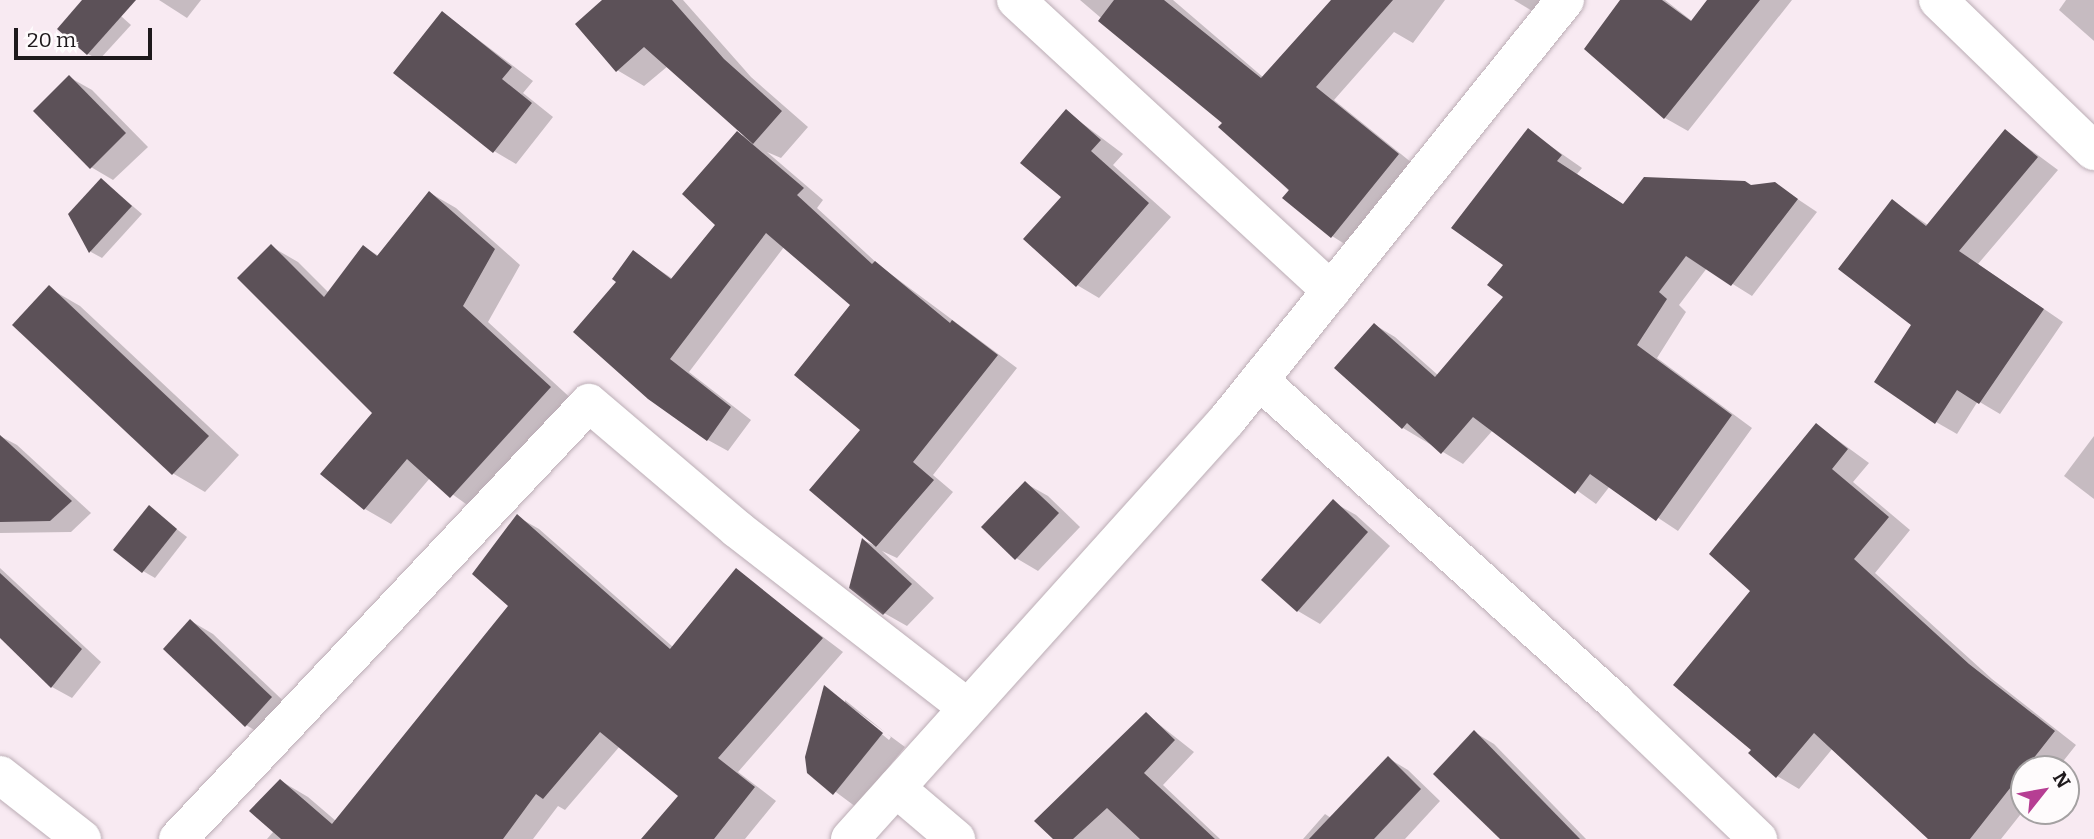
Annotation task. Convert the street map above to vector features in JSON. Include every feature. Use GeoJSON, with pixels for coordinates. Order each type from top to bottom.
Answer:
{"type":"FeatureCollection","features":[{"type":"Feature","properties":{"kind":"street"},"geometry":{"type":"LineString","coordinates":[[1016,0],[1331,291]]}},
{"type":"Feature","properties":{"kind":"street"},"geometry":{"type":"LineString","coordinates":[[850,839],[1259,380],[1564,0]]}},
{"type":"Feature","properties":{"kind":"street"},"geometry":{"type":"LineString","coordinates":[[1938,0],[2094,150]]}},
{"type":"Feature","properties":{"kind":"street"},"geometry":{"type":"LineString","coordinates":[[1259,380],[1616,703],[1758,839]]}},
{"type":"Feature","properties":{"kind":"street"},"geometry":{"type":"LineString","coordinates":[[178,839],[589,403],[737,529],[968,708]]}},
{"type":"Feature","properties":{"kind":"street"},"geometry":{"type":"LineString","coordinates":[[0,775],[82,839]]}},
{"type":"Feature","properties":{"kind":"street"},"geometry":{"type":"LineString","coordinates":[[896,788],[956,839]]}},
{"type":"Feature","properties":{"kind":"building"},"geometry":{"type":"Polygon","coordinates":[[[82,0],[136,0],[87,55],[57,29],[82,0]]]}},
{"type":"Feature","properties":{"kind":"building"},"geometry":{"type":"Polygon","coordinates":[[[602,0],[672,0],[724,59],[782,111],[753,144],[644,47],[616,72],[575,24],[602,0]]]}},
{"type":"Feature","properties":{"kind":"building"},"geometry":{"type":"Polygon","coordinates":[[[1114,0],[1164,0],[1261,78],[1331,0],[1393,0],[1316,87],[1399,154],[1331,238],[1282,198],[1289,190],[1218,127],[1222,123],[1098,21],[1114,0]]]}},
{"type":"Feature","properties":{"kind":"building"},"geometry":{"type":"Polygon","coordinates":[[[1620,0],[1662,0],[1691,21],[1707,0],[1760,0],[1664,119],[1584,49],[1620,0]]]}},
{"type":"Feature","properties":{"kind":"building"},"geometry":{"type":"Polygon","coordinates":[[[442,11],[512,67],[502,79],[532,103],[493,153],[393,73],[442,11]]]}},
{"type":"Feature","properties":{"kind":"building"},"geometry":{"type":"Polygon","coordinates":[[[69,75],[126,133],[90,169],[33,111],[69,75]]]}},
{"type":"Feature","properties":{"kind":"building"},"geometry":{"type":"Polygon","coordinates":[[[1066,109],[1101,140],[1091,151],[1149,203],[1076,287],[1023,239],[1061,197],[1020,163],[1066,109]]]}},
{"type":"Feature","properties":{"kind":"building"},"geometry":{"type":"Polygon","coordinates":[[[1528,128],[1562,155],[1557,161],[1623,204],[1644,177],[1745,181],[1751,185],[1775,182],[1798,199],[1731,286],[1686,256],[1659,292],[1667,299],[1637,345],[1732,415],[1656,521],[1590,474],[1575,494],[1473,417],[1441,454],[1407,423],[1402,429],[1334,368],[1374,323],[1435,377],[1503,297],[1487,285],[1503,265],[1451,228],[1528,128]]]}},
{"type":"Feature","properties":{"kind":"building"},"geometry":{"type":"Polygon","coordinates":[[[2005,129],[2038,157],[1959,251],[2044,309],[1979,404],[1957,390],[1935,424],[1874,382],[1911,325],[1838,269],[1892,199],[1926,226],[2005,129]]]}},
{"type":"Feature","properties":{"kind":"building"},"geometry":{"type":"Polygon","coordinates":[[[737,131],[804,188],[797,195],[872,264],[875,261],[950,323],[952,320],[998,355],[913,462],[934,480],[876,547],[809,490],[860,430],[794,375],[850,305],[766,233],[670,359],[731,407],[707,441],[648,399],[573,332],[616,282],[612,279],[633,250],[671,279],[715,225],[682,194],[737,131]]]}},
{"type":"Feature","properties":{"kind":"building"},"geometry":{"type":"Polygon","coordinates":[[[101,178],[132,206],[89,253],[68,214],[101,178]]]}},
{"type":"Feature","properties":{"kind":"building"},"geometry":{"type":"Polygon","coordinates":[[[429,191],[495,249],[463,306],[551,387],[450,498],[407,459],[364,510],[320,474],[372,413],[237,278],[271,244],[324,297],[363,245],[377,256],[429,191]]]}},
{"type":"Feature","properties":{"kind":"building"},"geometry":{"type":"Polygon","coordinates":[[[49,285],[209,436],[172,475],[12,325],[49,285]]]}},
{"type":"Feature","properties":{"kind":"building"},"geometry":{"type":"Polygon","coordinates":[[[1816,423],[1848,449],[1832,469],[1889,517],[1854,559],[1969,664],[2055,731],[2036,755],[2010,755],[2010,788],[1970,839],[1928,839],[1814,733],[1776,778],[1748,753],[1751,750],[1673,685],[1750,591],[1709,554],[1816,423]]]}},
{"type":"Feature","properties":{"kind":"building"},"geometry":{"type":"Polygon","coordinates":[[[0,435],[72,501],[50,521],[0,522],[0,435]]]}},
{"type":"Feature","properties":{"kind":"building"},"geometry":{"type":"Polygon","coordinates":[[[1025,481],[1059,513],[1015,560],[981,527],[1025,481]]]}},
{"type":"Feature","properties":{"kind":"building"},"geometry":{"type":"Polygon","coordinates":[[[1333,499],[1368,532],[1297,612],[1261,580],[1333,499]]]}},
{"type":"Feature","properties":{"kind":"building"},"geometry":{"type":"Polygon","coordinates":[[[149,505],[177,529],[142,573],[113,550],[149,505]]]}},
{"type":"Feature","properties":{"kind":"building"},"geometry":{"type":"Polygon","coordinates":[[[517,514],[670,649],[736,568],[823,638],[718,758],[755,787],[714,839],[641,839],[678,796],[600,732],[543,799],[536,794],[503,839],[281,839],[249,811],[280,779],[332,824],[508,606],[472,574],[517,514]]]}},
{"type":"Feature","properties":{"kind":"building"},"geometry":{"type":"Polygon","coordinates":[[[862,538],[912,584],[883,615],[849,588],[862,538]]]}},
{"type":"Feature","properties":{"kind":"building"},"geometry":{"type":"Polygon","coordinates":[[[0,573],[82,649],[51,688],[0,638],[0,573]]]}},
{"type":"Feature","properties":{"kind":"building"},"geometry":{"type":"Polygon","coordinates":[[[190,619],[272,697],[245,727],[163,649],[190,619]]]}},
{"type":"Feature","properties":{"kind":"building"},"geometry":{"type":"Polygon","coordinates":[[[824,685],[883,733],[833,795],[807,773],[805,757],[824,685]]]}},
{"type":"Feature","properties":{"kind":"building"},"geometry":{"type":"Polygon","coordinates":[[[1146,712],[1175,740],[1144,773],[1215,839],[1140,839],[1107,808],[1073,839],[1053,839],[1034,821],[1146,712]]]}},
{"type":"Feature","properties":{"kind":"building"},"geometry":{"type":"Polygon","coordinates":[[[1474,730],[1580,839],[1500,839],[1433,774],[1474,730]]]}},
{"type":"Feature","properties":{"kind":"building"},"geometry":{"type":"Polygon","coordinates":[[[1388,756],[1421,789],[1374,839],[1309,839],[1388,756]]]}}]}
